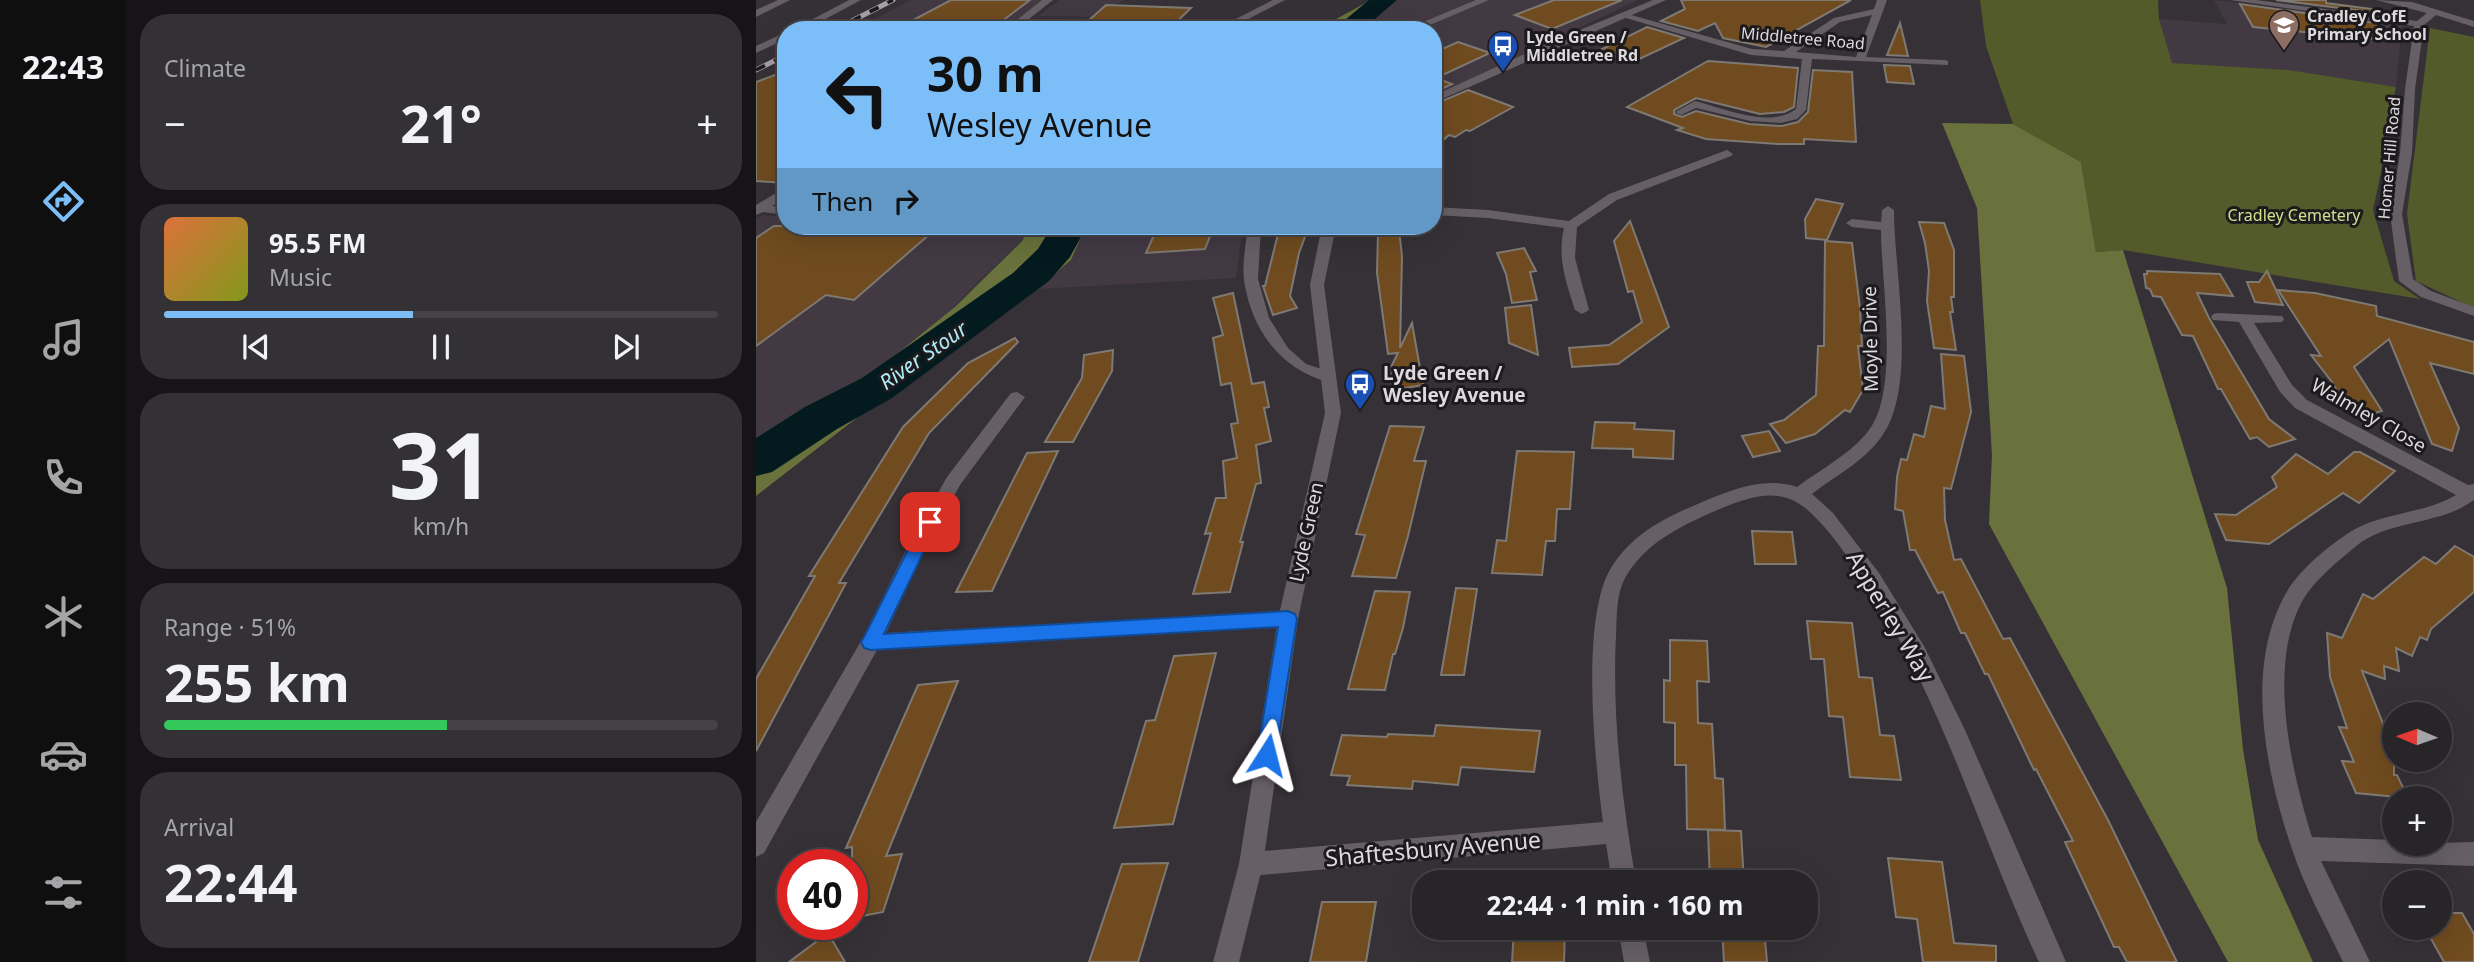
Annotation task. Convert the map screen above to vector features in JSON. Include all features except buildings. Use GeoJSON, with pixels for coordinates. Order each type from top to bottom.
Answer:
{"type":"FeatureCollection","features":[{"type":"Feature","properties":{"kind":"street"},"geometry":{"type":"LineString","coordinates":[[756,14],[785,0]]}},
{"type":"Feature","properties":{"kind":"street"},"geometry":{"type":"LineString","coordinates":[[815,21],[856,0]]}},
{"type":"Feature","properties":{"kind":"street"},"geometry":{"type":"LineString","coordinates":[[1021,21],[1048,0]]}},
{"type":"Feature","properties":{"kind":"street"},"geometry":{"type":"LineString","coordinates":[[1237,21],[1280,0]]}},
{"type":"Feature","properties":{"kind":"street"},"geometry":{"type":"LineString","coordinates":[[1432,21],[1484,0]]}},
{"type":"Feature","properties":{"kind":"street"},"geometry":{"type":"LineString","coordinates":[[1442,96],[1621,15],[1661,0]]}},
{"type":"Feature","properties":{"kind":"street"},"geometry":{"type":"LineString","coordinates":[[1860,60],[1882,0]]}},
{"type":"Feature","properties":{"kind":"street"},"geometry":{"type":"LineString","coordinates":[[2235,0],[2419,24],[2434,12]]}},
{"type":"Feature","properties":{"kind":"street"},"geometry":{"type":"LineString","coordinates":[[2381,0],[2414,3],[2474,24]]}},
{"type":"Feature","properties":{"kind":"street"},"geometry":{"type":"LineString","coordinates":[[1785,55],[1837,20],[1878,11]]}},
{"type":"Feature","properties":{"kind":"street","name":"Middletree Road"},"geometry":{"type":"LineString","coordinates":[[1621,15],[1738,49],[1807,57],[1944,63]]}},
{"type":"Feature","properties":{"kind":"street","name":"Homer Hill Road"},"geometry":{"type":"LineString","coordinates":[[2419,24],[2410,89],[2406,153],[2396,214],[2406,281],[2426,294],[2474,312]]}},
{"type":"Feature","properties":{"kind":"street"},"geometry":{"type":"LineString","coordinates":[[756,50],[761,45]]}},
{"type":"Feature","properties":{"kind":"street"},"geometry":{"type":"LineString","coordinates":[[1681,113],[1698,101],[1736,117],[1791,118],[1801,110],[1807,57]]}},
{"type":"Feature","properties":{"kind":"street"},"geometry":{"type":"LineString","coordinates":[[1582,310],[1569,266],[1566,240],[1571,225],[1612,197],[1727,154]]}},
{"type":"Feature","properties":{"kind":"street"},"geometry":{"type":"LineString","coordinates":[[757,209],[777,197]]}},
{"type":"Feature","properties":{"kind":"street"},"geometry":{"type":"LineString","coordinates":[[757,209],[777,210]]}},
{"type":"Feature","properties":{"kind":"street","name":"Moyle Drive"},"geometry":{"type":"LineString","coordinates":[[1800,494],[1857,450],[1875,433],[1888,414],[1894,382],[1888,210]]}},
{"type":"Feature","properties":{"kind":"street"},"geometry":{"type":"LineString","coordinates":[[1442,211],[1488,214],[1571,225]]}},
{"type":"Feature","properties":{"kind":"street"},"geometry":{"type":"LineString","coordinates":[[1852,223],[1887,227]]}},
{"type":"Feature","properties":{"kind":"street"},"geometry":{"type":"LineString","coordinates":[[1253,235],[1251,279],[1262,318],[1282,351],[1301,367],[1328,377]]}},
{"type":"Feature","properties":{"kind":"street","name":"Lyde Green"},"geometry":{"type":"LineString","coordinates":[[1226,962],[1251,864],[1288,619],[1333,413],[1317,285],[1327,235]]}},
{"type":"Feature","properties":{"kind":"street"},"geometry":{"type":"LineString","coordinates":[[2218,317],[2277,319]]}},
{"type":"Feature","properties":{"kind":"street","name":"Walmley Close"},"geometry":{"type":"LineString","coordinates":[[2244,318],[2286,388],[2301,404],[2472,492]]}},
{"type":"Feature","properties":{"kind":"street"},"geometry":{"type":"LineString","coordinates":[[756,845],[871,642],[919,542],[953,481],[1017,397]]}},
{"type":"Feature","properties":{"kind":"street"},"geometry":{"type":"LineString","coordinates":[[1622,870],[1615,832],[1603,664],[1612,585],[1634,551],[1650,536],[1682,519],[1757,489],[1769,487],[1800,494]]}},
{"type":"Feature","properties":{"kind":"street"},"geometry":{"type":"LineString","coordinates":[[2357,962],[2304,849],[2285,780],[2275,714],[2274,676],[2280,636],[2296,595],[2318,570],[2363,532],[2456,506],[2472,492]]}},
{"type":"Feature","properties":{"kind":"street","name":"Apperley Way"},"geometry":{"type":"LineString","coordinates":[[1800,494],[1807,497],[1835,527],[1871,574],[1948,713],[2053,962]]}},
{"type":"Feature","properties":{"kind":"street"},"geometry":{"type":"LineString","coordinates":[[871,642],[1288,619]]}},
{"type":"Feature","properties":{"kind":"street","name":"Shaftesbury Avenue"},"geometry":{"type":"LineString","coordinates":[[1251,864],[1615,832]]}},
{"type":"Feature","properties":{"kind":"street"},"geometry":{"type":"LineString","coordinates":[[2304,849],[2474,855]]}},
{"type":"Feature","properties":{"kind":"street"},"geometry":{"type":"LineString","coordinates":[[1633,940],[1637,962]]}},
{"type":"Feature","properties":{"kind":"shaded area"},"geometry":{"type":"Polygon","coordinates":[[[911,0],[1044,0],[1015,21],[871,21],[911,0]]]}},
{"type":"Feature","properties":{"kind":"shaded area"},"geometry":{"type":"Polygon","coordinates":[[[1060,0],[1124,0],[1092,17],[1038,16],[1060,0]]]}},
{"type":"Feature","properties":{"kind":"shaded area"},"geometry":{"type":"Polygon","coordinates":[[[1394,0],[1638,0],[1442,93],[1442,21],[1366,21],[1394,0]]]}},
{"type":"Feature","properties":{"kind":"shaded area","name":"Cradley CofE Primary School"},"geometry":{"type":"Polygon","coordinates":[[[2214,0],[2402,24],[2396,87],[2289,70],[2171,63],[2159,19],[2227,24],[2214,0]]]}},
{"type":"Feature","properties":{"kind":"shaded area"},"geometry":{"type":"Polygon","coordinates":[[[762,215],[777,216],[777,235],[1024,235],[943,317],[887,362],[756,447],[756,218],[762,215]]]}},
{"type":"Feature","properties":{"kind":"shaded area"},"geometry":{"type":"Polygon","coordinates":[[[1082,235],[1242,235],[1236,278],[1037,289],[1071,260],[1082,235]]]}},
{"type":"Feature","properties":{"kind":"green space"},"geometry":{"type":"Polygon","coordinates":[[[1371,0],[1394,0],[1366,21],[1332,21],[1371,0]]]}},
{"type":"Feature","properties":{"kind":"green space","name":"Cradley Cemetery"},"geometry":{"type":"Polygon","coordinates":[[[1980,0],[2158,0],[2159,19],[2172,63],[2289,70],[2396,87],[2381,149],[2382,167],[2373,210],[2394,281],[2420,299],[2123,250],[2096,252],[2081,162],[2013,124],[1986,46],[1980,0]]]}},
{"type":"Feature","properties":{"kind":"green space"},"geometry":{"type":"Polygon","coordinates":[[[2430,28],[2474,37],[2474,308],[2416,281],[2407,214],[2430,28]]]}},
{"type":"Feature","properties":{"kind":"green space"},"geometry":{"type":"Polygon","coordinates":[[[1942,123],[2013,124],[2081,162],[2096,252],[2123,250],[2227,588],[2243,749],[2258,840],[2313,962],[2228,962],[1989,524],[1992,455],[1977,208],[1942,123]]]}},
{"type":"Feature","properties":{"kind":"green space"},"geometry":{"type":"Polygon","coordinates":[[[1024,235],[1082,235],[1071,260],[1037,289],[858,417],[756,496],[756,447],[887,362],[956,306],[1023,240],[1024,235]]]}},
{"type":"Feature","properties":{"kind":"waterway","name":"River Stour"},"geometry":{"type":"LineString","coordinates":[[1358,21],[1385,0]]}},
{"type":"Feature","properties":{"kind":"waterway","name":"River Stour"},"geometry":{"type":"LineString","coordinates":[[756,460],[821,418],[877,388],[1006,293],[1027,281],[1051,257],[1064,235]]}},
{"type":"Feature","properties":{"kind":"railway"},"geometry":{"type":"LineString","coordinates":[[852,21],[893,0]]}},
{"type":"Feature","properties":{"kind":"railway"},"geometry":{"type":"LineString","coordinates":[[756,70],[777,60]]}},
{"type":"Feature","properties":{"kind":"place","name":"Cradley CofE Primary School"},"geometry":{"type":"Point","coordinates":[2284,52]}},
{"type":"Feature","properties":{"kind":"place","name":"Lyde Green / Middletree Rd"},"geometry":{"type":"Point","coordinates":[1503,73]}},
{"type":"Feature","properties":{"kind":"place","name":"Lyde Green / Wesley Avenue"},"geometry":{"type":"Point","coordinates":[1360,411]}},
{"type":"Feature","properties":{"kind":"route"},"geometry":{"type":"LineString","coordinates":[[930,522],[871,642],[1288,619],[1267,755]]}}]}
